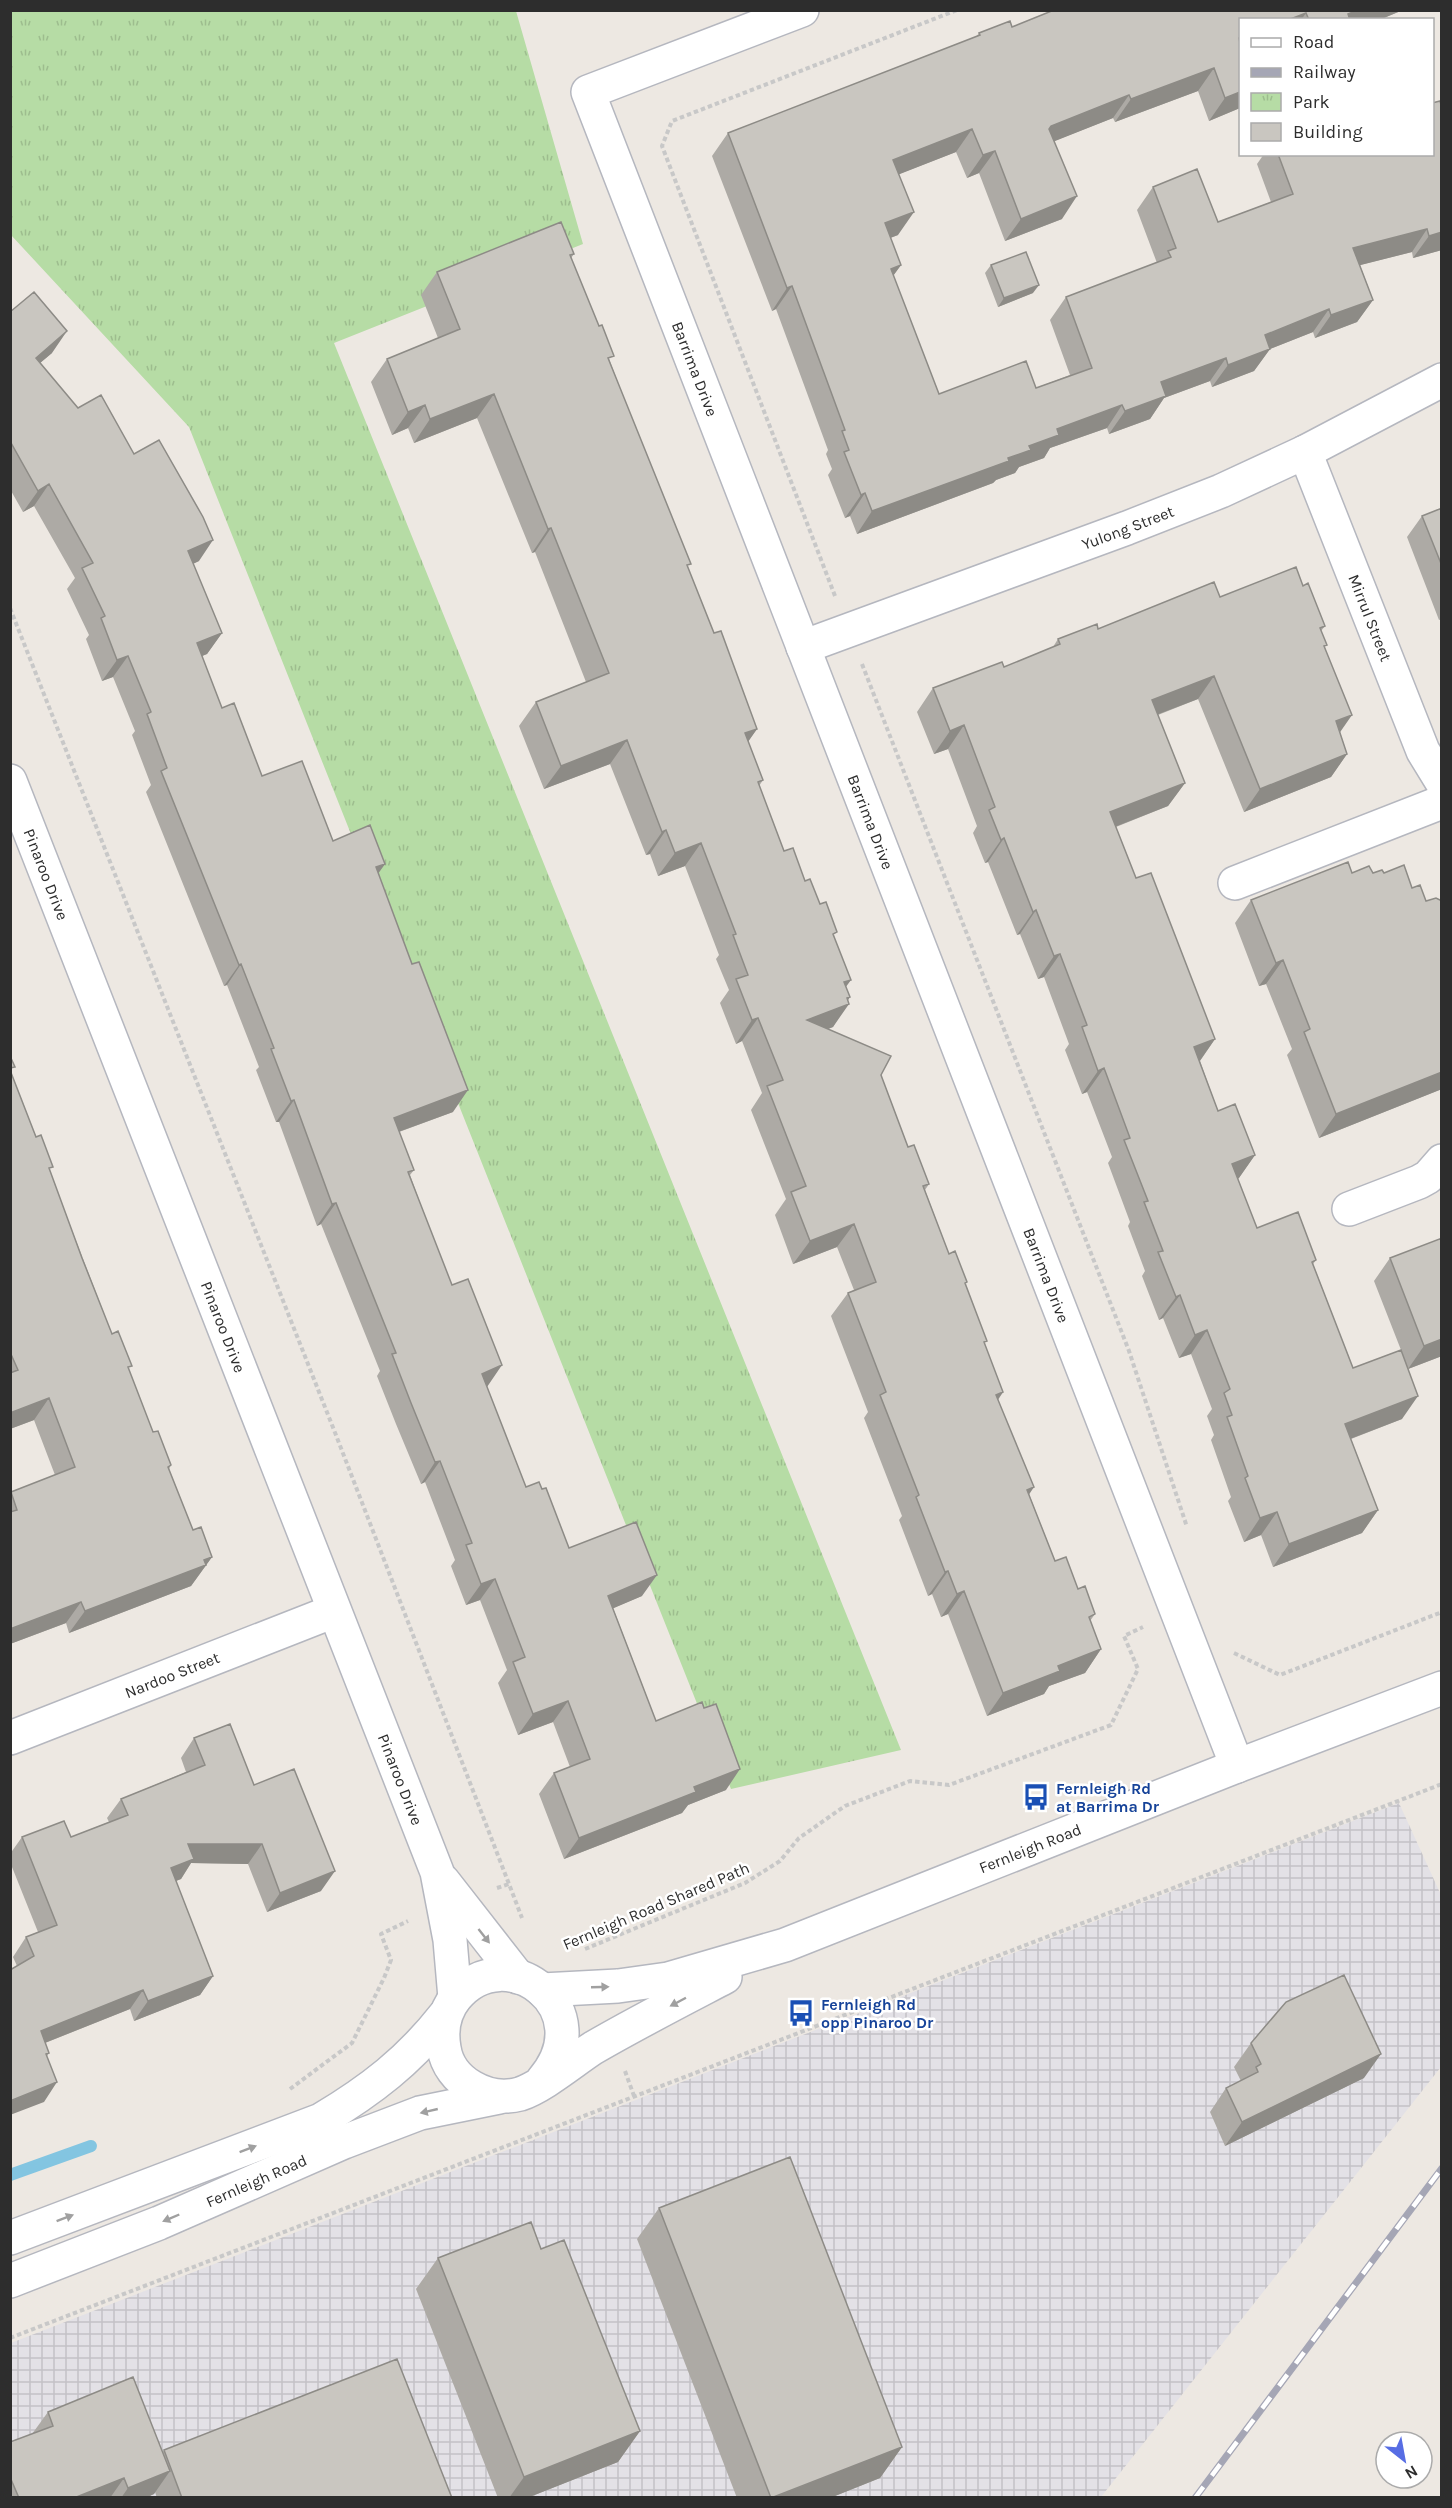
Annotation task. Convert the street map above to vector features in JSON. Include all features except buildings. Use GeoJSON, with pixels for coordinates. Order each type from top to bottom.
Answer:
{"type":"FeatureCollection","features":[{"type":"Feature","properties":{"kind":"street","name":"Barrima Drive"},"geometry":{"type":"LineString","coordinates":[[802,10],[588,92],[1237,1766]]}},
{"type":"Feature","properties":{"kind":"street","name":"Yulong Street"},"geometry":{"type":"LineString","coordinates":[[802,647],[1127,528],[1221,491],[1305,452],[1442,380]]}},
{"type":"Feature","properties":{"kind":"street","name":"Mirrul Street"},"geometry":{"type":"LineString","coordinates":[[1305,452],[1422,751],[1442,782]]}},
{"type":"Feature","properties":{"kind":"street","name":"Pinaroo Drive"},"geometry":{"type":"LineString","coordinates":[[10,781],[451,1905],[530,1983]]}},
{"type":"Feature","properties":{"kind":"street"},"geometry":{"type":"LineString","coordinates":[[1235,883],[1442,802]]}},
{"type":"Feature","properties":{"kind":"street"},"geometry":{"type":"LineString","coordinates":[[1349,1209],[1419,1182],[1428,1177],[1442,1161]]}},
{"type":"Feature","properties":{"kind":"street","name":"Nardoo Street"},"geometry":{"type":"LineString","coordinates":[[10,1738],[334,1611]]}},
{"type":"Feature","properties":{"kind":"street","name":"Fernleigh Road"},"geometry":{"type":"LineString","coordinates":[[530,1983],[618,1986],[668,1979],[785,1945],[1237,1766],[1442,1688]]}},
{"type":"Feature","properties":{"kind":"street","name":"Pinaroo Drive"},"geometry":{"type":"LineString","coordinates":[[450,2007],[451,1905]]}},
{"type":"Feature","properties":{"kind":"street","name":"Fernleigh Road"},"geometry":{"type":"LineString","coordinates":[[542,2081],[637,2024],[785,1945]]}},
{"type":"Feature","properties":{"kind":"street"},"geometry":{"type":"LineString","coordinates":[[500,1975],[530,1983],[559,2013],[562,2043],[552,2070],[542,2081],[520,2094],[507,2096],[487,2094],[469,2086],[454,2072],[445,2055],[441,2035],[450,2007],[467,1986],[483,1978],[500,1975]]}},
{"type":"Feature","properties":{"kind":"street","name":"Fernleigh Road"},"geometry":{"type":"LineString","coordinates":[[10,2238],[321,2120],[364,2094],[396,2069],[424,2042],[450,2007]]}},
{"type":"Feature","properties":{"kind":"street","name":"Fernleigh Road"},"geometry":{"type":"LineString","coordinates":[[10,2281],[159,2223],[344,2142],[420,2112],[507,2096]]}},
{"type":"Feature","properties":{"kind":"path"},"geometry":{"type":"LineString","coordinates":[[957,10],[672,121],[662,146],[1129,1351],[1189,1531]]}},
{"type":"Feature","properties":{"kind":"path"},"geometry":{"type":"LineString","coordinates":[[10,608],[343,1452],[523,1921]]}},
{"type":"Feature","properties":{"kind":"path","name":"Fernleigh Road Shared Path"},"geometry":{"type":"LineString","coordinates":[[577,1952],[745,1883],[780,1861],[799,1838],[845,1806],[910,1781],[949,1785],[1111,1725],[1138,1670],[1124,1636],[1176,1611]]}},
{"type":"Feature","properties":{"kind":"path"},"geometry":{"type":"LineString","coordinates":[[1231,1651],[1280,1675],[1442,1612]]}},
{"type":"Feature","properties":{"kind":"path"},"geometry":{"type":"LineString","coordinates":[[10,2338],[1442,1784]]}},
{"type":"Feature","properties":{"kind":"path"},"geometry":{"type":"LineString","coordinates":[[352,2043],[384,1978],[390,1960],[381,1934],[509,1884]]}},
{"type":"Feature","properties":{"kind":"shaded area"},"geometry":{"type":"Polygon","coordinates":[[[1399,1803],[1441,1895],[1441,2067],[1101,2497],[11,2498],[11,2343],[1399,1803]]]}},
{"type":"Feature","properties":{"kind":"green space"},"geometry":{"type":"Polygon","coordinates":[[[11,11],[516,11],[583,244],[334,343],[901,1750],[731,1789],[189,427],[11,235],[11,11]]]}},
{"type":"Feature","properties":{"kind":"waterway"},"geometry":{"type":"LineString","coordinates":[[10,2175],[91,2146]]}},
{"type":"Feature","properties":{"kind":"railway"},"geometry":{"type":"LineString","coordinates":[[1195,2498],[1442,2168]]}},
{"type":"Feature","properties":{"kind":"place","name":"Fernleigh Rd at Barrima Dr"},"geometry":{"type":"Point","coordinates":[1036,1797]}},
{"type":"Feature","properties":{"kind":"place","name":"Fernleigh Rd opp Pinaroo Dr"},"geometry":{"type":"Point","coordinates":[801,2013]}}]}
